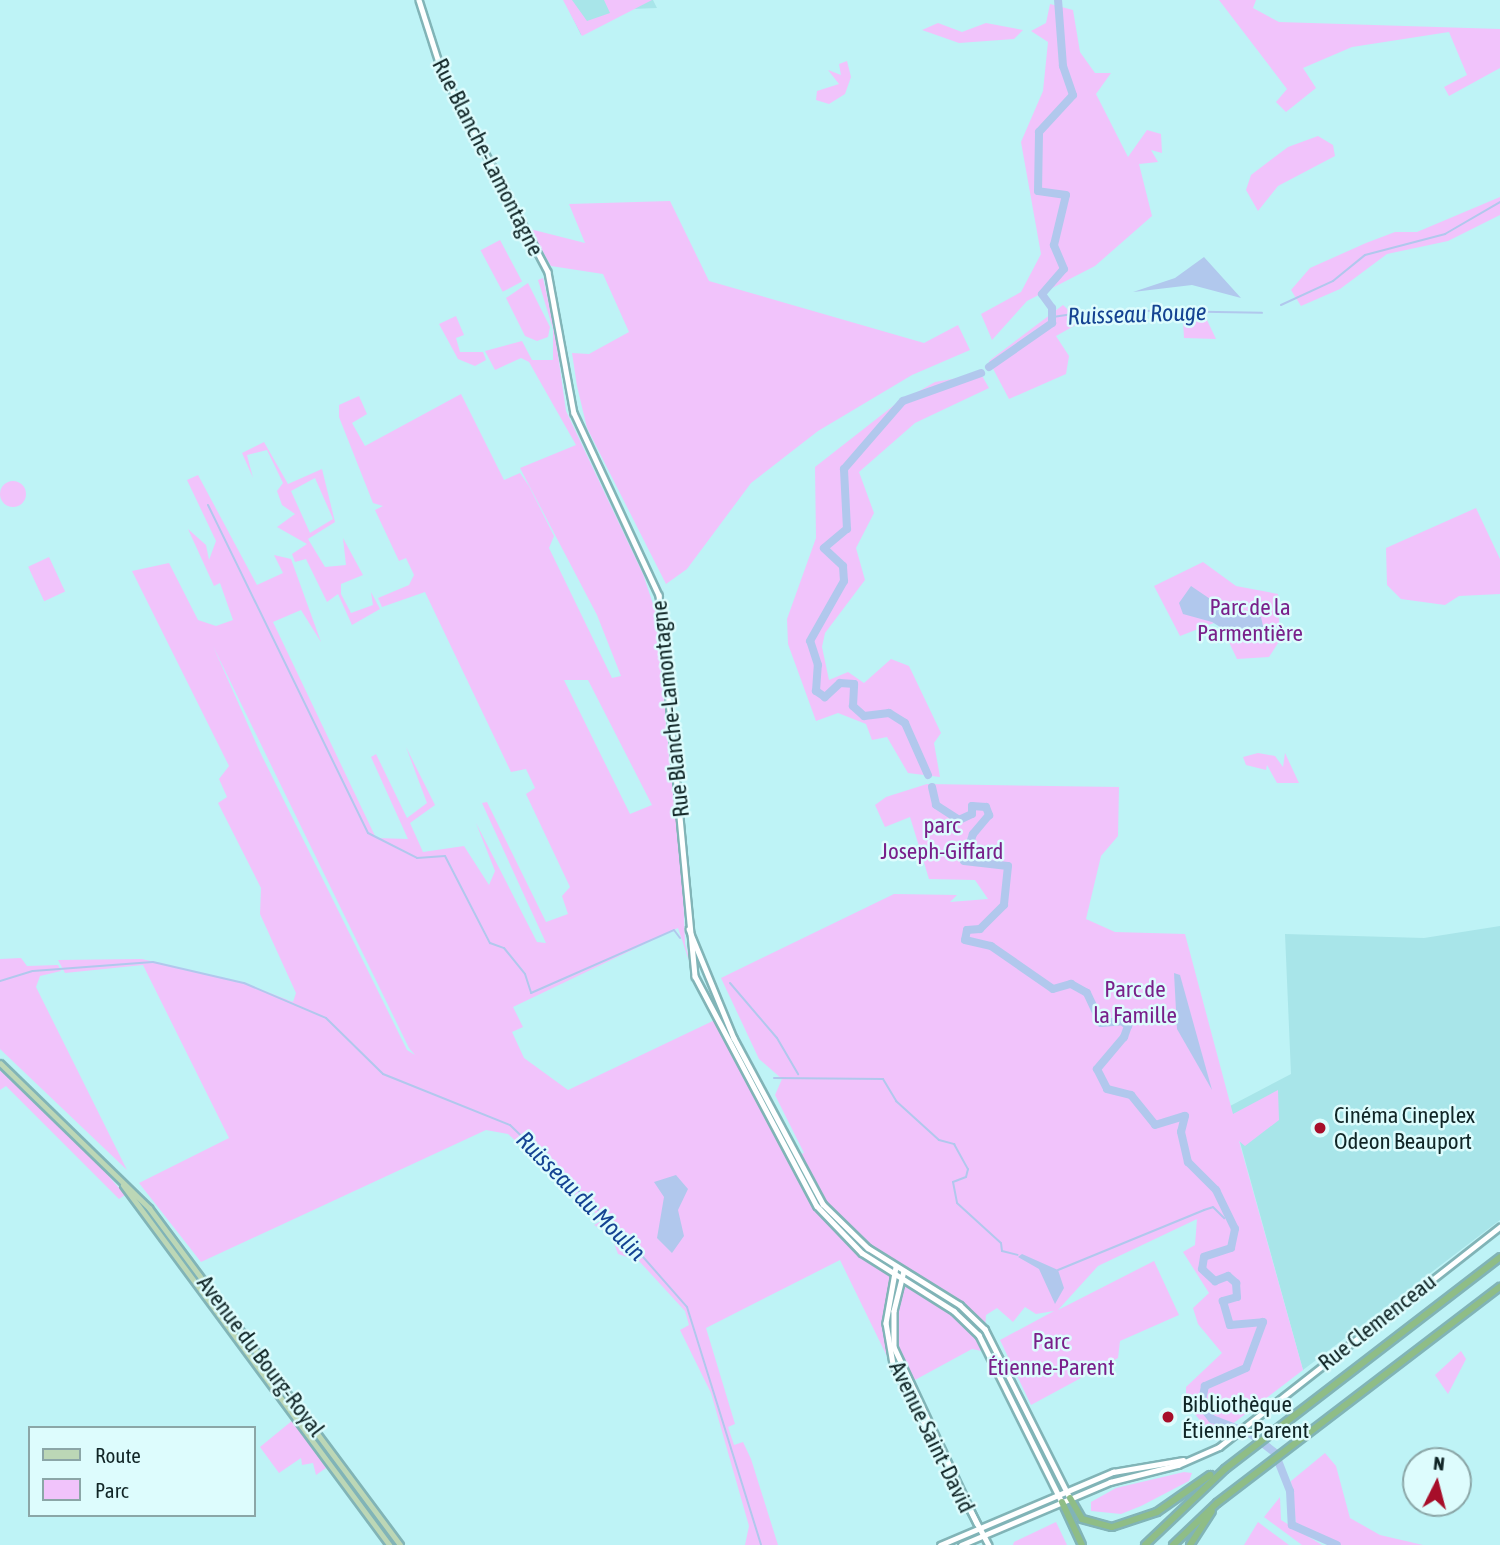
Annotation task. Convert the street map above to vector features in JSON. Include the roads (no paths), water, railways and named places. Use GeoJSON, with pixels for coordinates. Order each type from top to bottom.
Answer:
{"type":"FeatureCollection","features":[{"type":"Feature","properties":{"kind":"highway"},"geometry":{"type":"LineString","coordinates":[[1068,1495],[1082,1519],[1112,1527],[1157,1512],[1225,1469],[1500,1257]]}},
{"type":"Feature","properties":{"kind":"highway"},"geometry":{"type":"LineString","coordinates":[[1173,1545],[1217,1503],[1273,1463],[1500,1287]]}},
{"type":"Feature","properties":{"kind":"highway"},"geometry":{"type":"LineString","coordinates":[[1145,1545],[1225,1469]]}},
{"type":"Feature","properties":{"kind":"highway"},"geometry":{"type":"LineString","coordinates":[[1060,1499],[1082,1545]]}},
{"type":"Feature","properties":{"kind":"highway"},"geometry":{"type":"LineString","coordinates":[[1191,1545],[1217,1503]]}},
{"type":"Feature","properties":{"kind":"main road","name":"Avenue du Bourg-Royal"},"geometry":{"type":"LineString","coordinates":[[0,1063],[149,1208],[400,1545]]}},
{"type":"Feature","properties":{"kind":"main road","name":"Avenue du Bourg-Royal"},"geometry":{"type":"LineString","coordinates":[[115,1173],[389,1545]]}},
{"type":"Feature","properties":{"kind":"street","name":"Rue Blanche-Lamontagne"},"geometry":{"type":"LineString","coordinates":[[419,0],[441,69],[548,272],[574,413],[659,596],[695,976],[789,1158],[843,1235],[979,1335],[1060,1499]]}},
{"type":"Feature","properties":{"kind":"street","name":"Rue Blanche-Lamontagne"},"geometry":{"type":"LineString","coordinates":[[688,922],[734,1038],[823,1204],[897,1267],[960,1305],[985,1329],[1068,1495]]}},
{"type":"Feature","properties":{"kind":"street","name":"Rue Clemenceau"},"geometry":{"type":"LineString","coordinates":[[961,1545],[1068,1495],[1184,1460],[1238,1434],[1500,1227]]}},
{"type":"Feature","properties":{"kind":"street","name":"Avenue Saint-David"},"geometry":{"type":"LineString","coordinates":[[897,1267],[886,1323],[893,1364],[989,1545]]}},
{"type":"Feature","properties":{"kind":"street","name":"Avenue Saint-David"},"geometry":{"type":"LineString","coordinates":[[904,1271],[894,1347],[978,1525]]}},
{"type":"Feature","properties":{"kind":"street","name":"Rue Clemenceau"},"geometry":{"type":"LineString","coordinates":[[940,1545],[978,1525],[1060,1499]]}},
{"type":"Feature","properties":{"kind":"waterway"},"geometry":{"type":"LineString","coordinates":[[989,367],[1052,323],[1052,308],[1042,294],[1064,269],[1054,245],[1066,195],[1038,191],[1039,132],[1073,95],[1063,66],[1058,0]]}},
{"type":"Feature","properties":{"kind":"waterway","name":"Ruisseau Rouge"},"geometry":{"type":"LineString","coordinates":[[1281,305],[1333,281],[1365,255],[1445,234],[1500,202]]}},
{"type":"Feature","properties":{"kind":"waterway","name":"Ruisseau Rouge"},"geometry":{"type":"LineString","coordinates":[[1053,317],[1098,310],[1262,313]]}},
{"type":"Feature","properties":{"kind":"waterway"},"geometry":{"type":"LineString","coordinates":[[928,775],[905,723],[889,713],[864,716],[853,706],[854,684],[840,683],[825,697],[816,691],[818,665],[810,641],[844,581],[843,566],[824,548],[847,529],[844,469],[903,401],[981,373]]}},
{"type":"Feature","properties":{"kind":"waterway"},"geometry":{"type":"LineString","coordinates":[[208,505],[368,833],[417,858],[445,856],[490,943],[504,948],[525,974],[531,993],[674,930],[680,938]]}},
{"type":"Feature","properties":{"kind":"waterway"},"geometry":{"type":"LineString","coordinates":[[932,787],[936,805],[959,820],[972,814],[972,806],[986,807],[989,815],[973,834],[964,861],[1008,866],[1004,905],[980,929],[967,930],[965,940],[991,946],[1053,989],[1071,984],[1087,993],[1101,1023],[1122,1021],[1128,1026],[1124,1037],[1097,1069],[1107,1089],[1131,1095],[1155,1125],[1185,1116],[1181,1132],[1188,1162],[1216,1190],[1235,1229],[1231,1248],[1204,1257],[1202,1269],[1215,1281],[1228,1276],[1236,1283],[1237,1297],[1223,1301],[1230,1325],[1263,1322],[1246,1368],[1205,1386],[1201,1405],[1212,1419],[1251,1434],[1275,1453],[1290,1491],[1292,1525],[1337,1545]]}},
{"type":"Feature","properties":{"kind":"waterway","name":"Ruisseau du Moulin"},"geometry":{"type":"LineString","coordinates":[[0,981],[33,971],[153,962],[244,983],[326,1018],[383,1074],[510,1125],[622,1233],[687,1307],[761,1545]]}},
{"type":"Feature","properties":{"kind":"waterway"},"geometry":{"type":"LineString","coordinates":[[730,983],[777,1038],[798,1074]]}},
{"type":"Feature","properties":{"kind":"waterway"},"geometry":{"type":"LineString","coordinates":[[774,1078],[883,1079],[896,1101],[939,1140],[954,1144],[968,1169],[966,1177],[953,1182],[957,1203],[1001,1243],[1002,1251],[1018,1255]]}},
{"type":"Feature","properties":{"kind":"waterway"},"geometry":{"type":"LineString","coordinates":[[1058,1270],[1213,1207],[1224,1218]]}},
{"type":"Feature","properties":{"kind":"place","name":"Cinéma Cineplex Odeon Beauport"},"geometry":{"type":"Point","coordinates":[1320,1128]}},
{"type":"Feature","properties":{"kind":"place","name":"Bibliothèque Étienne-Parent"},"geometry":{"type":"Point","coordinates":[1168,1417]}},
{"type":"Feature","properties":{"kind":"park label","name":"Parc de la Parmentière"},"geometry":{"type":"Point","coordinates":[1250,620]}},
{"type":"Feature","properties":{"kind":"park label","name":"parc Joseph-Giffard"},"geometry":{"type":"Point","coordinates":[942,838]}},
{"type":"Feature","properties":{"kind":"park label","name":"Parc de la Famille"},"geometry":{"type":"Point","coordinates":[1135,1002]}},
{"type":"Feature","properties":{"kind":"park label","name":"Parc Étienne-Parent"},"geometry":{"type":"Point","coordinates":[1051,1354]}}]}
